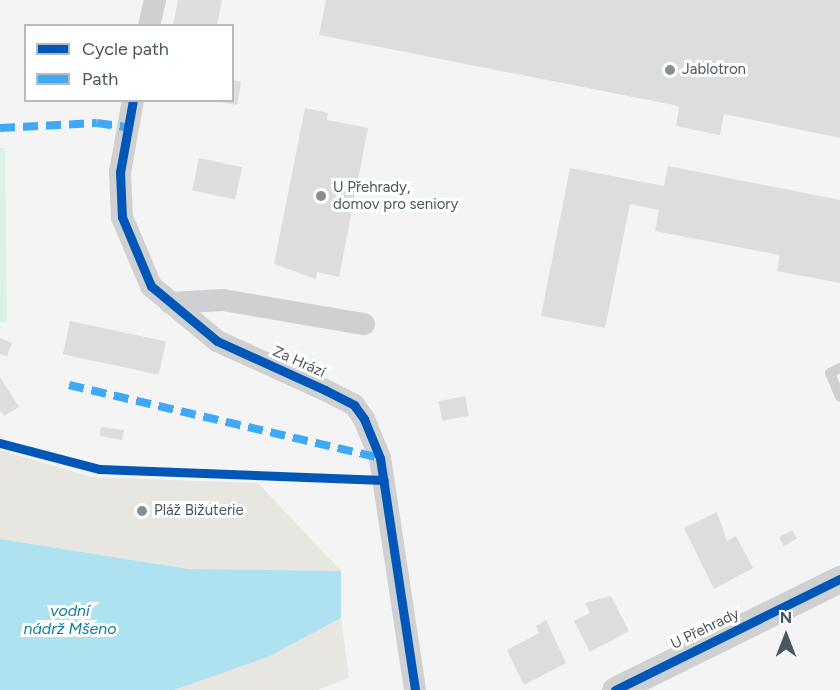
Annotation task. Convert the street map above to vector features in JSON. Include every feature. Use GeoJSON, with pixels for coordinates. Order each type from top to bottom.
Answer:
{"type":"FeatureCollection","features":[{"type":"Feature","properties":{"kind":"street"},"geometry":{"type":"LineString","coordinates":[[149,24],[155,0]]}},
{"type":"Feature","properties":{"kind":"street","name":"Za Hrází"},"geometry":{"type":"LineString","coordinates":[[133,102],[120,172],[122,218],[135,258],[151,286],[217,341],[326,390],[354,405],[364,419],[382,469],[415,690]]}},
{"type":"Feature","properties":{"kind":"street"},"geometry":{"type":"LineString","coordinates":[[170,303],[223,300],[364,324]]}},
{"type":"Feature","properties":{"kind":"street","name":"U Přehrady"},"geometry":{"type":"LineString","coordinates":[[615,690],[840,579]]}},
{"type":"Feature","properties":{"kind":"lane"},"geometry":{"type":"LineString","coordinates":[[840,368],[830,372],[840,397]]}},
{"type":"Feature","properties":{"kind":"green space"},"geometry":{"type":"Polygon","coordinates":[[[0,148],[5,148],[7,322],[0,322],[0,148]]]}},
{"type":"Feature","properties":{"kind":"sand","name":"Pláž Bižuterie"},"geometry":{"type":"Polygon","coordinates":[[[0,450],[91,477],[258,483],[341,571],[189,569],[0,539],[0,450]]]}},
{"type":"Feature","properties":{"kind":"sand"},"geometry":{"type":"Polygon","coordinates":[[[341,618],[349,678],[317,690],[174,690],[268,657],[341,618]]]}},
{"type":"Feature","properties":{"kind":"water","name":"vodní nádrž Mšeno"},"geometry":{"type":"Polygon","coordinates":[[[0,539],[189,569],[341,571],[341,618],[268,657],[174,690],[0,690],[0,539]]]}},
{"type":"Feature","properties":{"kind":"building"},"geometry":{"type":"Polygon","coordinates":[[[178,0],[222,0],[217,24],[173,24],[178,0]]]}},
{"type":"Feature","properties":{"kind":"building","name":"Jablotron"},"geometry":{"type":"Polygon","coordinates":[[[326,0],[840,0],[840,138],[724,114],[720,135],[676,126],[679,106],[319,35],[326,0]]]}},
{"type":"Feature","properties":{"kind":"building"},"geometry":{"type":"Polygon","coordinates":[[[234,80],[241,82],[237,105],[219,102],[234,102],[234,80]]]}},
{"type":"Feature","properties":{"kind":"building","name":"U Přehrady, domov pro seniory"},"geometry":{"type":"Polygon","coordinates":[[[305,108],[328,113],[327,120],[368,128],[339,277],[317,272],[316,279],[274,264],[305,108]]]}},
{"type":"Feature","properties":{"kind":"building"},"geometry":{"type":"Polygon","coordinates":[[[199,158],[242,167],[235,199],[192,190],[199,158]]]}},
{"type":"Feature","properties":{"kind":"building"},"geometry":{"type":"Polygon","coordinates":[[[668,166],[840,200],[840,283],[777,271],[780,255],[655,231],[659,210],[630,204],[605,328],[541,316],[570,168],[664,186],[668,166]]]}},
{"type":"Feature","properties":{"kind":"building"},"geometry":{"type":"Polygon","coordinates":[[[70,321],[166,341],[159,375],[63,354],[70,321]]]}},
{"type":"Feature","properties":{"kind":"building"},"geometry":{"type":"Polygon","coordinates":[[[0,338],[12,343],[7,356],[0,354],[0,338]]]}},
{"type":"Feature","properties":{"kind":"building"},"geometry":{"type":"Polygon","coordinates":[[[0,377],[19,407],[4,416],[0,410],[0,377]]]}},
{"type":"Feature","properties":{"kind":"building"},"geometry":{"type":"Polygon","coordinates":[[[465,396],[469,416],[442,421],[438,401],[465,396]]]}},
{"type":"Feature","properties":{"kind":"building"},"geometry":{"type":"Polygon","coordinates":[[[101,427],[124,430],[122,440],[100,436],[101,427]]]}},
{"type":"Feature","properties":{"kind":"building"},"geometry":{"type":"Polygon","coordinates":[[[717,512],[727,541],[736,536],[753,568],[714,589],[684,528],[717,512]]]}},
{"type":"Feature","properties":{"kind":"building"},"geometry":{"type":"Polygon","coordinates":[[[792,530],[797,539],[784,546],[779,537],[792,530]]]}},
{"type":"Feature","properties":{"kind":"building"},"geometry":{"type":"Polygon","coordinates":[[[611,596],[629,631],[590,652],[574,621],[590,613],[585,603],[611,596]]]}},
{"type":"Feature","properties":{"kind":"building"},"geometry":{"type":"Polygon","coordinates":[[[546,620],[566,663],[524,685],[507,650],[539,633],[536,626],[546,620]]]}},
{"type":"Feature","properties":{"kind":"marked path"},"geometry":{"type":"LineString","coordinates":[[0,128],[97,123],[127,127]]}},
{"type":"Feature","properties":{"kind":"marked path"},"geometry":{"type":"LineString","coordinates":[[69,385],[380,458]]}},
{"type":"Feature","properties":{"kind":"cycle path"},"geometry":{"type":"LineString","coordinates":[[133,102],[120,172],[122,217],[151,286],[217,341],[354,405],[364,419],[380,458],[415,690]]}},
{"type":"Feature","properties":{"kind":"cycle path"},"geometry":{"type":"LineString","coordinates":[[0,443],[99,469],[384,480]]}},
{"type":"Feature","properties":{"kind":"cycle path"},"geometry":{"type":"LineString","coordinates":[[615,690],[840,579]]}},
{"type":"Feature","properties":{"kind":"place","name":"Jablotron"},"geometry":{"type":"Point","coordinates":[670,70]}},
{"type":"Feature","properties":{"kind":"place","name":"U Přehrady, domov pro seniory"},"geometry":{"type":"Point","coordinates":[321,196]}},
{"type":"Feature","properties":{"kind":"place","name":"Pláž Bižuterie"},"geometry":{"type":"Point","coordinates":[142,511]}}]}
